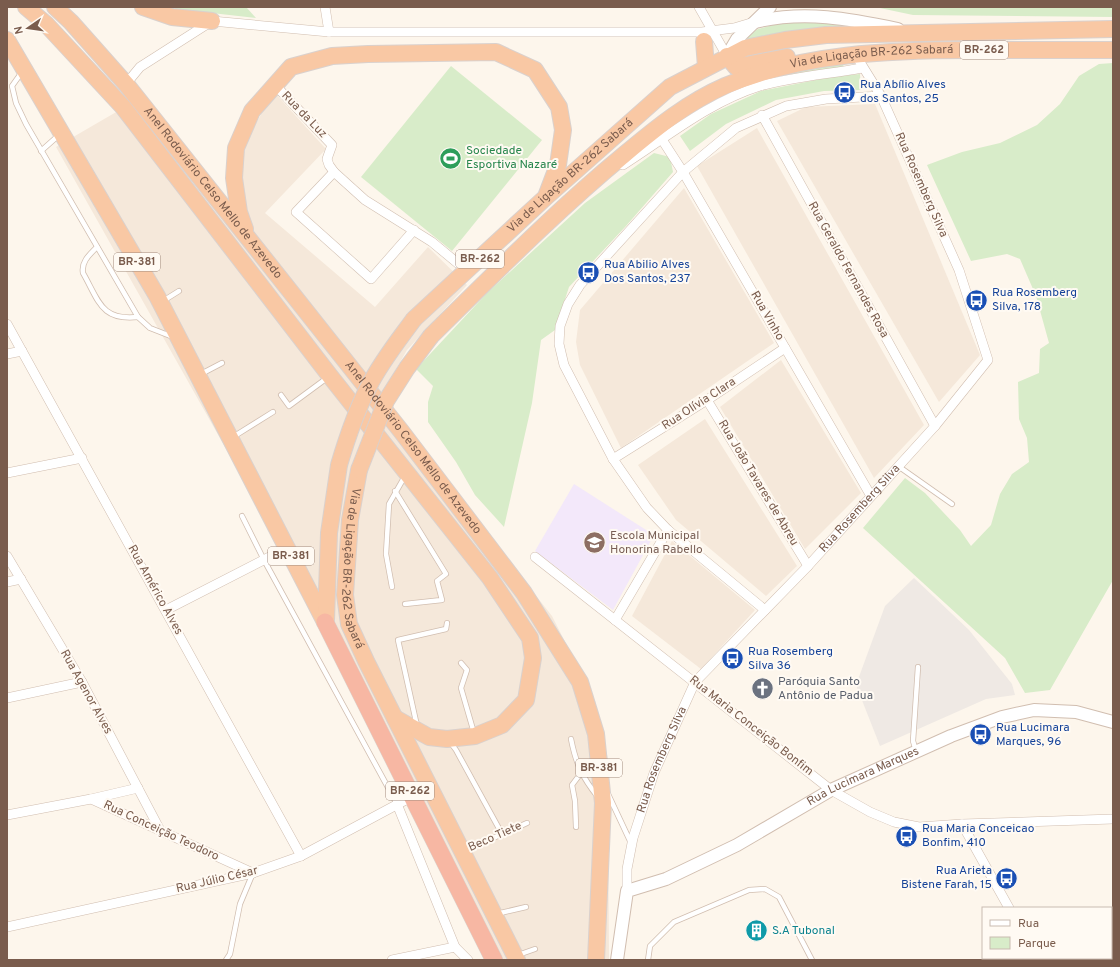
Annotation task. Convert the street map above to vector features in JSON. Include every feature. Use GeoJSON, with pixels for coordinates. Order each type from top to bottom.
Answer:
{"type":"FeatureCollection","features":[{"type":"Feature","properties":{"kind":"highway"},"geometry":{"type":"LineString","coordinates":[[26,7],[46,24],[123,107],[330,376],[499,589],[530,638],[533,658],[526,700],[502,725],[475,736],[447,739],[429,736],[418,732],[395,718]]}},
{"type":"Feature","properties":{"kind":"highway","name":"Anel Rodoviário Celso Mello de Azevedo"},"geometry":{"type":"LineString","coordinates":[[55,7],[71,22],[126,84],[401,431],[524,593],[580,682],[596,734],[603,803],[596,960]]}},
{"type":"Feature","properties":{"kind":"highway"},"geometry":{"type":"LineString","coordinates":[[143,7],[172,17],[212,20]]}},
{"type":"Feature","properties":{"kind":"highway","name":"Via de Ligação BR-262 Sabará"},"geometry":{"type":"LineString","coordinates":[[326,622],[329,533],[339,465],[350,428],[369,386],[389,353],[414,320],[546,197],[670,87],[727,56],[745,48],[785,40],[826,35],[914,32],[1113,29]]}},
{"type":"Feature","properties":{"kind":"highway"},"geometry":{"type":"LineString","coordinates":[[706,67],[709,36]]}},
{"type":"Feature","properties":{"kind":"highway","name":"BR-381"},"geometry":{"type":"LineString","coordinates":[[7,40],[60,134],[160,303],[326,622]]}},
{"type":"Feature","properties":{"kind":"highway","name":"Via de Ligação BR-262 Sabará"},"geometry":{"type":"LineString","coordinates":[[516,958],[349,624],[345,594],[350,520],[359,470],[386,401],[407,368],[431,336],[534,235],[593,180],[690,104],[719,89],[760,74],[839,56],[855,54],[904,50],[1113,50]]}},
{"type":"Feature","properties":{"kind":"highway"},"geometry":{"type":"LineString","coordinates":[[249,240],[239,212],[234,178],[236,148],[252,112],[291,67],[332,56],[496,52],[535,70],[559,107],[564,130],[558,165],[546,197]]}},
{"type":"Feature","properties":{"kind":"highway"},"geometry":{"type":"LineString","coordinates":[[727,56],[736,67],[785,58],[839,56]]}},
{"type":"Feature","properties":{"kind":"highway","name":"BR-262"},"geometry":{"type":"LineString","coordinates":[[326,622],[494,960]]}},
{"type":"Feature","properties":{"kind":"street"},"geometry":{"type":"LineString","coordinates":[[325,7],[329,32]]}},
{"type":"Feature","properties":{"kind":"street"},"geometry":{"type":"LineString","coordinates":[[699,7],[709,36],[727,56]]}},
{"type":"Feature","properties":{"kind":"street"},"geometry":{"type":"LineString","coordinates":[[727,56],[737,39],[770,7]]}},
{"type":"Feature","properties":{"kind":"street"},"geometry":{"type":"LineString","coordinates":[[808,7],[824,16]]}},
{"type":"Feature","properties":{"kind":"street"},"geometry":{"type":"LineString","coordinates":[[126,84],[140,67],[212,20],[329,32],[686,32],[709,36],[773,18],[824,16]]}},
{"type":"Feature","properties":{"kind":"street","name":"Via de Ligação BR-262 Sabará"},"geometry":{"type":"LineString","coordinates":[[824,16],[914,32]]}},
{"type":"Feature","properties":{"kind":"street"},"geometry":{"type":"LineString","coordinates":[[686,32],[709,36],[727,56]]}},
{"type":"Feature","properties":{"kind":"street","name":"Rua Rosemberg Silva"},"geometry":{"type":"LineString","coordinates":[[617,960],[627,891],[627,869],[632,845],[654,773],[695,682],[808,566],[935,426],[988,360],[959,270],[881,96],[862,68],[855,54]]}},
{"type":"Feature","properties":{"kind":"street","name":"Via de Ligação BR-262 Sabará"},"geometry":{"type":"LineString","coordinates":[[593,180],[624,164],[661,138],[707,110],[760,86],[862,68]]}},
{"type":"Feature","properties":{"kind":"street","name":"Rua da Luz"},"geometry":{"type":"LineString","coordinates":[[276,85],[332,145],[327,159],[334,172]]}},
{"type":"Feature","properties":{"kind":"street"},"geometry":{"type":"LineString","coordinates":[[765,610],[668,530],[647,508],[613,459],[564,365],[558,344],[560,326],[568,304],[580,285],[683,172],[736,128],[762,115],[786,106],[826,99],[881,96]]}},
{"type":"Feature","properties":{"kind":"street","name":"Rua Geraldo Fernandes Rosa"},"geometry":{"type":"LineString","coordinates":[[762,115],[935,426]]}},
{"type":"Feature","properties":{"kind":"street","name":"Rua Vinho"},"geometry":{"type":"LineString","coordinates":[[661,138],[683,172],[871,496]]}},
{"type":"Feature","properties":{"kind":"street"},"geometry":{"type":"LineString","coordinates":[[414,230],[371,280],[296,212],[334,172],[365,200],[414,230],[447,254],[467,271]]}},
{"type":"Feature","properties":{"kind":"street","name":"Rua Américo Alves"},"geometry":{"type":"LineString","coordinates":[[7,324],[301,856]]}},
{"type":"Feature","properties":{"kind":"street","name":"Rua Olívia Clara"},"geometry":{"type":"LineString","coordinates":[[613,459],[707,400],[785,348]]}},
{"type":"Feature","properties":{"kind":"street"},"geometry":{"type":"LineString","coordinates":[[7,354],[22,351]]}},
{"type":"Feature","properties":{"kind":"street","name":"Rua João Tavares de Abreu"},"geometry":{"type":"LineString","coordinates":[[707,400],[808,566]]}},
{"type":"Feature","properties":{"kind":"street"},"geometry":{"type":"LineString","coordinates":[[7,473],[82,458]]}},
{"type":"Feature","properties":{"kind":"street"},"geometry":{"type":"LineString","coordinates":[[615,620],[668,530]]}},
{"type":"Feature","properties":{"kind":"street"},"geometry":{"type":"LineString","coordinates":[[166,610],[287,548]]}},
{"type":"Feature","properties":{"kind":"street","name":"Rua Agenor Alves"},"geometry":{"type":"LineString","coordinates":[[7,556],[82,682],[160,830]]}},
{"type":"Feature","properties":{"kind":"street","name":"Rua Maria Conceição Bonfim"},"geometry":{"type":"LineString","coordinates":[[535,557],[832,790],[870,812],[894,822],[919,827],[962,824],[1113,819]]}},
{"type":"Feature","properties":{"kind":"street"},"geometry":{"type":"LineString","coordinates":[[7,582],[21,579]]}},
{"type":"Feature","properties":{"kind":"street"},"geometry":{"type":"LineString","coordinates":[[7,698],[82,682]]}},
{"type":"Feature","properties":{"kind":"street","name":"Rua Lucimara Marques"},"geometry":{"type":"LineString","coordinates":[[627,891],[666,879],[737,845],[832,790],[916,751],[1002,717],[1034,710],[1076,712],[1113,722]]}},
{"type":"Feature","properties":{"kind":"street","name":"Rua Conceição Teodoro"},"geometry":{"type":"LineString","coordinates":[[7,815],[91,799],[138,788]]}},
{"type":"Feature","properties":{"kind":"street","name":"Rua Júlio César"},"geometry":{"type":"LineString","coordinates":[[7,927],[253,873],[301,856],[413,796]]}},
{"type":"Feature","properties":{"kind":"street","name":"Rua Conceição Teodoro"},"geometry":{"type":"LineString","coordinates":[[91,799],[253,873]]}},
{"type":"Feature","properties":{"kind":"street"},"geometry":{"type":"LineString","coordinates":[[398,804],[455,947],[468,960]]}},
{"type":"Feature","properties":{"kind":"street"},"geometry":{"type":"LineString","coordinates":[[962,824],[1009,907]]}},
{"type":"Feature","properties":{"kind":"street"},"geometry":{"type":"LineString","coordinates":[[392,960],[455,947]]}},
{"type":"Feature","properties":{"kind":"street"},"geometry":{"type":"LineString","coordinates":[[427,960],[433,951]]}},
{"type":"Feature","properties":{"kind":"lane"},"geometry":{"type":"LineString","coordinates":[[24,69],[12,86],[16,103],[41,151],[138,317],[150,328],[179,339]]}},
{"type":"Feature","properties":{"kind":"lane"},"geometry":{"type":"LineString","coordinates":[[41,151],[60,134]]}},
{"type":"Feature","properties":{"kind":"lane"},"geometry":{"type":"LineString","coordinates":[[97,247],[83,262],[82,268],[83,273],[105,311],[114,317],[123,319],[138,317]]}},
{"type":"Feature","properties":{"kind":"lane"},"geometry":{"type":"LineString","coordinates":[[160,303],[179,291]]}},
{"type":"Feature","properties":{"kind":"lane"},"geometry":{"type":"LineString","coordinates":[[198,375],[222,363]]}},
{"type":"Feature","properties":{"kind":"lane"},"geometry":{"type":"LineString","coordinates":[[280,396],[289,406],[330,376]]}},
{"type":"Feature","properties":{"kind":"lane"},"geometry":{"type":"LineString","coordinates":[[230,439],[273,412]]}},
{"type":"Feature","properties":{"kind":"lane"},"geometry":{"type":"LineString","coordinates":[[898,466],[952,504]]}},
{"type":"Feature","properties":{"kind":"lane"},"geometry":{"type":"LineString","coordinates":[[392,587],[386,554],[389,504],[407,473]]}},
{"type":"Feature","properties":{"kind":"lane"},"geometry":{"type":"LineString","coordinates":[[395,492],[446,574],[437,581],[442,600],[405,604]]}},
{"type":"Feature","properties":{"kind":"lane"},"geometry":{"type":"LineString","coordinates":[[242,516],[264,560],[398,804]]}},
{"type":"Feature","properties":{"kind":"lane"},"geometry":{"type":"LineString","coordinates":[[418,732],[398,640],[446,629],[447,623]]}},
{"type":"Feature","properties":{"kind":"lane"},"geometry":{"type":"LineString","coordinates":[[461,663],[467,670],[461,688],[475,736]]}},
{"type":"Feature","properties":{"kind":"lane"},"geometry":{"type":"LineString","coordinates":[[916,751],[914,741],[918,667]]}},
{"type":"Feature","properties":{"kind":"lane"},"geometry":{"type":"LineString","coordinates":[[447,739],[456,750],[502,834]]}},
{"type":"Feature","properties":{"kind":"lane"},"geometry":{"type":"LineString","coordinates":[[571,739],[576,763],[581,773],[603,803]]}},
{"type":"Feature","properties":{"kind":"lane"},"geometry":{"type":"LineString","coordinates":[[576,827],[575,801],[572,785],[581,773]]}},
{"type":"Feature","properties":{"kind":"lane"},"geometry":{"type":"LineString","coordinates":[[600,779],[617,810],[621,824],[632,845]]}},
{"type":"Feature","properties":{"kind":"lane","name":"Beco Tiete"},"geometry":{"type":"LineString","coordinates":[[463,852],[527,823]]}},
{"type":"Feature","properties":{"kind":"lane"},"geometry":{"type":"LineString","coordinates":[[226,960],[230,954],[240,904],[253,873]]}},
{"type":"Feature","properties":{"kind":"lane"},"geometry":{"type":"LineString","coordinates":[[648,960],[650,946],[674,922],[750,890],[765,889],[779,897],[812,960]]}},
{"type":"Feature","properties":{"kind":"lane"},"geometry":{"type":"LineString","coordinates":[[494,914],[526,906]]}},
{"type":"Feature","properties":{"kind":"lane"},"geometry":{"type":"LineString","coordinates":[[516,958],[535,949]]}},
{"type":"Feature","properties":{"kind":"shaded area"},"geometry":{"type":"Polygon","coordinates":[[[274,92],[326,149],[265,213],[375,307],[428,247],[467,285],[407,350],[380,397],[552,616],[595,701],[608,759],[609,960],[499,960],[302,584],[56,147],[130,104],[250,237],[241,187],[243,146],[274,92]]]}},
{"type":"Feature","properties":{"kind":"shaded area"},"geometry":{"type":"Polygon","coordinates":[[[875,104],[980,355],[939,402],[777,121],[806,107],[875,104]]]}},
{"type":"Feature","properties":{"kind":"shaded area"},"geometry":{"type":"Polygon","coordinates":[[[757,128],[924,425],[874,478],[697,166],[757,128]]]}},
{"type":"Feature","properties":{"kind":"shaded area"},"geometry":{"type":"Polygon","coordinates":[[[684,188],[774,343],[621,448],[580,365],[576,342],[580,310],[684,188]]]}},
{"type":"Feature","properties":{"kind":"shaded area"},"geometry":{"type":"Polygon","coordinates":[[[781,360],[861,493],[805,549],[720,407],[781,360]]]}},
{"type":"Feature","properties":{"kind":"shaded area"},"geometry":{"type":"Polygon","coordinates":[[[705,419],[797,566],[766,596],[676,520],[638,465],[705,419]]]}},
{"type":"Feature","properties":{"kind":"shaded area","name":"Escola Municipal Honorina Rabello"},"geometry":{"type":"Polygon","coordinates":[[[574,484],[654,535],[613,610],[535,551],[574,484]]]}},
{"type":"Feature","properties":{"kind":"shaded area"},"geometry":{"type":"Polygon","coordinates":[[[672,541],[755,610],[701,669],[632,616],[672,541]]]}},
{"type":"Feature","properties":{"kind":"shaded area"},"geometry":{"type":"Polygon","coordinates":[[[914,578],[969,630],[1012,684],[1015,695],[986,699],[880,746],[856,685],[885,606],[914,578]]]}},
{"type":"Feature","properties":{"kind":"green space"},"geometry":{"type":"Polygon","coordinates":[[[170,7],[246,7],[256,18],[176,9],[170,7]]]}},
{"type":"Feature","properties":{"kind":"green space"},"geometry":{"type":"Polygon","coordinates":[[[875,7],[1113,7],[1113,17],[913,15],[875,7]]]}},
{"type":"Feature","properties":{"kind":"green space"},"geometry":{"type":"Polygon","coordinates":[[[825,21],[876,31],[738,42],[758,29],[784,22],[825,21]]]}},
{"type":"Feature","properties":{"kind":"green space"},"geometry":{"type":"Polygon","coordinates":[[[1113,63],[1113,580],[1050,690],[1025,693],[1005,658],[863,528],[905,478],[925,493],[960,530],[971,546],[991,525],[1000,494],[1012,474],[1029,462],[1027,438],[1019,419],[1018,382],[1039,373],[1040,349],[1049,343],[1036,296],[1020,259],[1007,254],[971,261],[927,165],[962,152],[1000,143],[1037,125],[1060,104],[1079,76],[1099,64],[1113,63]]]}},
{"type":"Feature","properties":{"kind":"green space"},"geometry":{"type":"Polygon","coordinates":[[[844,64],[843,67],[771,80],[659,134],[702,101],[771,75],[844,64]]]}},
{"type":"Feature","properties":{"kind":"green space","name":"Sociedade Esportiva Nazaré"},"geometry":{"type":"Polygon","coordinates":[[[451,66],[542,140],[452,251],[361,177],[451,66]]]}},
{"type":"Feature","properties":{"kind":"green space"},"geometry":{"type":"Polygon","coordinates":[[[860,74],[861,90],[824,91],[776,100],[726,124],[690,151],[680,136],[711,114],[761,91],[831,77],[860,74]]]}},
{"type":"Feature","properties":{"kind":"green space"},"geometry":{"type":"Polygon","coordinates":[[[654,153],[670,157],[673,172],[626,226],[569,287],[555,330],[541,340],[532,403],[504,527],[475,495],[456,462],[428,422],[428,402],[433,386],[416,369],[488,292],[585,203],[654,153]]]}},
{"type":"Feature","properties":{"kind":"place","name":"Rua Abílio Alves dos Santos, 25"},"geometry":{"type":"Point","coordinates":[845,92]}},
{"type":"Feature","properties":{"kind":"place","name":"Sociedade Esportiva Nazaré"},"geometry":{"type":"Point","coordinates":[451,158]}},
{"type":"Feature","properties":{"kind":"place","name":"Rua Abilio Alves Dos Santos, 237"},"geometry":{"type":"Point","coordinates":[588,272]}},
{"type":"Feature","properties":{"kind":"place","name":"Rua Rosemberg Silva, 178"},"geometry":{"type":"Point","coordinates":[976,300]}},
{"type":"Feature","properties":{"kind":"place","name":"Escola Municipal Honorina Rabello"},"geometry":{"type":"Point","coordinates":[595,543]}},
{"type":"Feature","properties":{"kind":"place","name":"Rua Rosemberg Silva 36"},"geometry":{"type":"Point","coordinates":[732,659]}},
{"type":"Feature","properties":{"kind":"place","name":"Paróquia Santo Antônio de Padua"},"geometry":{"type":"Point","coordinates":[763,689]}},
{"type":"Feature","properties":{"kind":"place","name":"Rua Lucimara Marques, 96"},"geometry":{"type":"Point","coordinates":[981,735]}},
{"type":"Feature","properties":{"kind":"place","name":"Rua Maria Conceicao Bonfim, 410"},"geometry":{"type":"Point","coordinates":[907,836]}},
{"type":"Feature","properties":{"kind":"place","name":"Rua Arieta Bistene Farah, 15"},"geometry":{"type":"Point","coordinates":[1007,878]}},
{"type":"Feature","properties":{"kind":"place","name":"S.A Tubonal"},"geometry":{"type":"Point","coordinates":[756,931]}}]}
